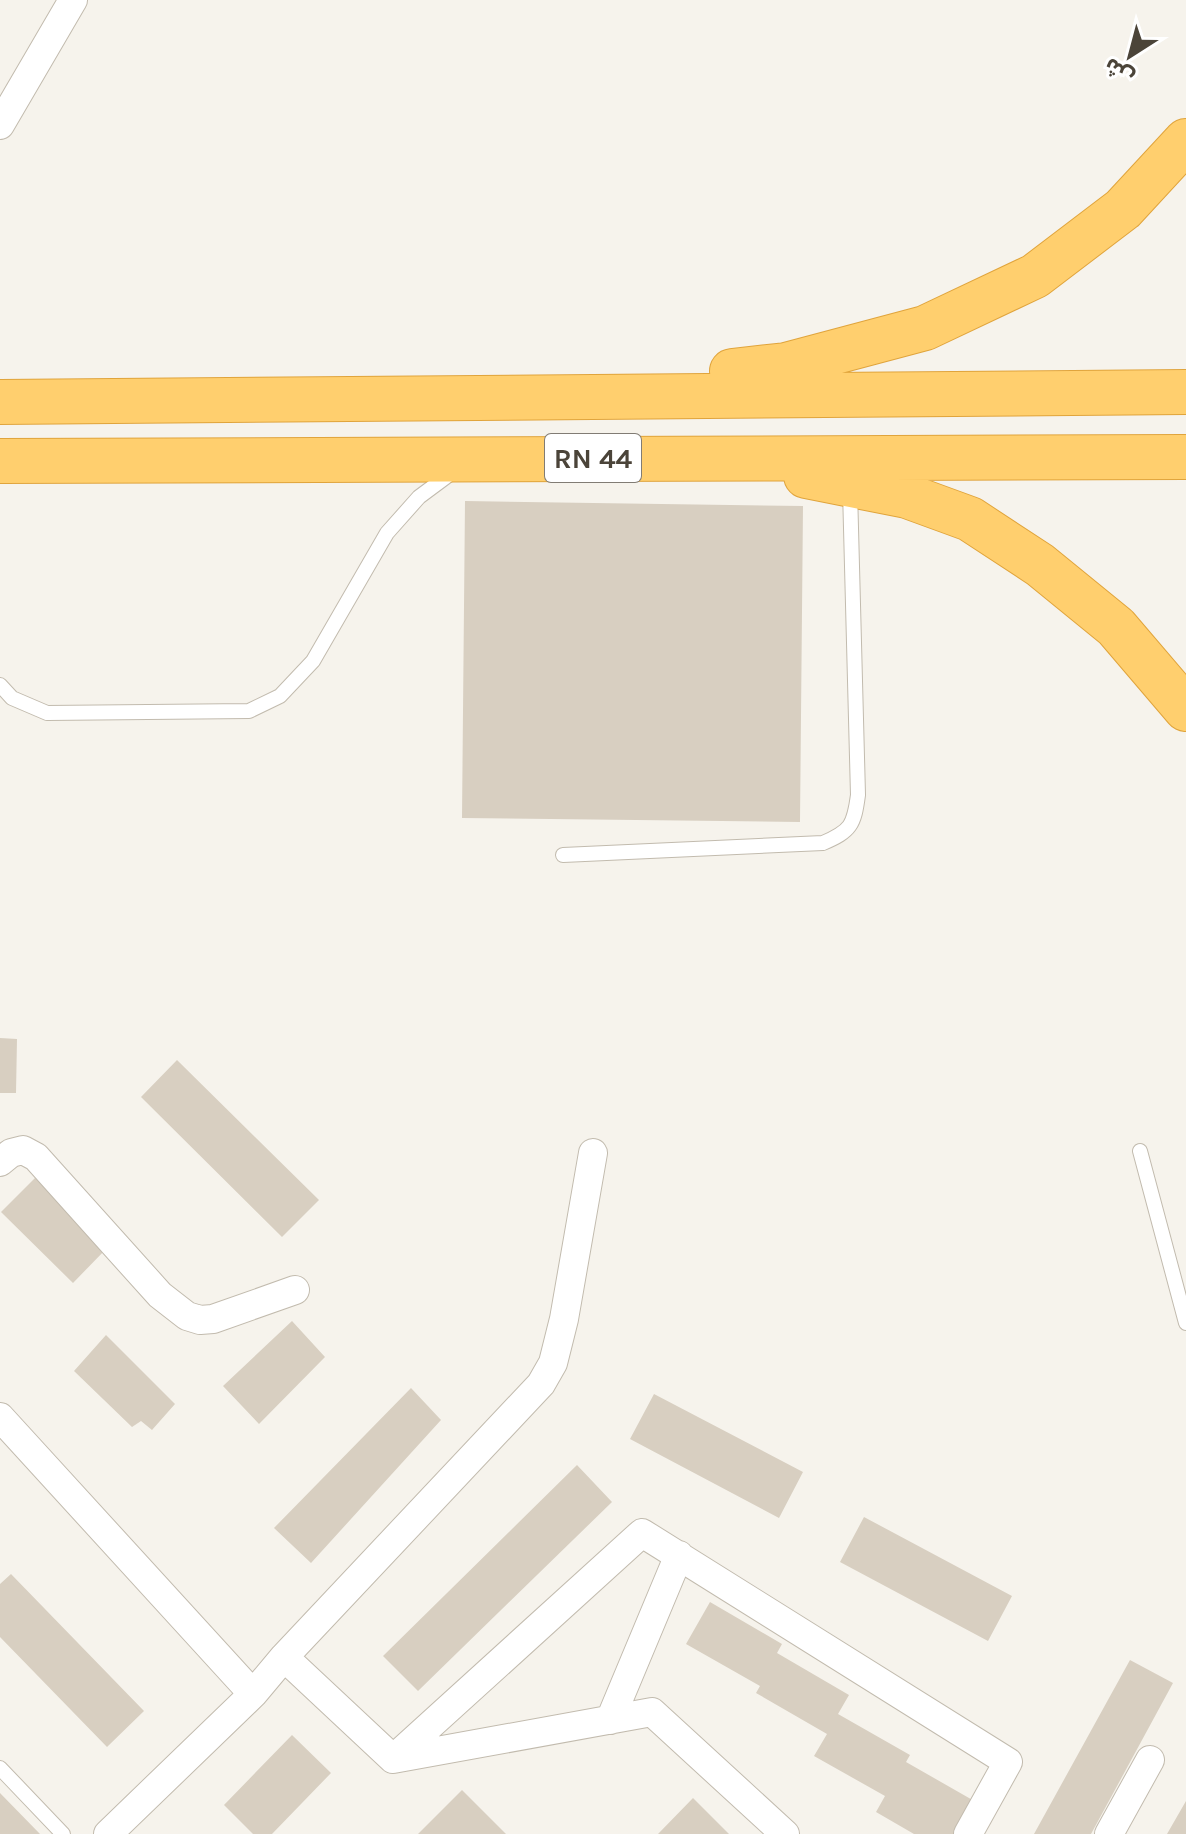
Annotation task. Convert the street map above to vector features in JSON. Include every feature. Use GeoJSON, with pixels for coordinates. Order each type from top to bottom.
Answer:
{"type":"FeatureCollection","features":[{"type":"Feature","properties":{"kind":"highway"},"geometry":{"type":"LineString","coordinates":[[511,397],[786,365],[925,328],[1035,276],[1123,209],[1186,141]]}},
{"type":"Feature","properties":{"kind":"highway","name":"RN 44"},"geometry":{"type":"LineString","coordinates":[[0,402],[1186,392]]}},
{"type":"Feature","properties":{"kind":"highway","name":"RN 44"},"geometry":{"type":"LineString","coordinates":[[0,461],[697,457],[849,470],[1186,457]]}},
{"type":"Feature","properties":{"kind":"highway"},"geometry":{"type":"LineString","coordinates":[[849,470],[970,519],[1040,565],[1116,627],[1186,709]]}},
{"type":"Feature","properties":{"kind":"street"},"geometry":{"type":"LineString","coordinates":[[0,125],[73,0]]}},
{"type":"Feature","properties":{"kind":"street"},"geometry":{"type":"LineString","coordinates":[[0,1162],[11,1153],[23,1150],[36,1157],[160,1295],[187,1316],[200,1320],[213,1319],[295,1290]]}},
{"type":"Feature","properties":{"kind":"street"},"geometry":{"type":"LineString","coordinates":[[108,1834],[253,1694],[284,1657],[541,1384],[553,1363],[564,1319],[593,1153]]}},
{"type":"Feature","properties":{"kind":"street"},"geometry":{"type":"LineString","coordinates":[[0,1417],[253,1694]]}},
{"type":"Feature","properties":{"kind":"street"},"geometry":{"type":"LineString","coordinates":[[393,1759],[642,1533],[1008,1762],[968,1834]]}},
{"type":"Feature","properties":{"kind":"street"},"geometry":{"type":"LineString","coordinates":[[610,1720],[679,1555]]}},
{"type":"Feature","properties":{"kind":"street"},"geometry":{"type":"LineString","coordinates":[[284,1657],[393,1759]]}},
{"type":"Feature","properties":{"kind":"street"},"geometry":{"type":"LineString","coordinates":[[393,1759],[652,1712],[785,1834]]}},
{"type":"Feature","properties":{"kind":"street"},"geometry":{"type":"LineString","coordinates":[[1109,1834],[1150,1760]]}},
{"type":"Feature","properties":{"kind":"lane"},"geometry":{"type":"LineString","coordinates":[[0,685],[12,698],[47,713],[249,711],[270,701],[280,696],[313,661],[387,533],[419,497],[469,460]]}},
{"type":"Feature","properties":{"kind":"lane"},"geometry":{"type":"LineString","coordinates":[[563,855],[823,843],[845,833],[855,817],[858,795],[849,470]]}},
{"type":"Feature","properties":{"kind":"lane"},"geometry":{"type":"LineString","coordinates":[[1140,1151],[1186,1323]]}},
{"type":"Feature","properties":{"kind":"lane"},"geometry":{"type":"LineString","coordinates":[[0,1768],[63,1834]]}},
{"type":"Feature","properties":{"kind":"building"},"geometry":{"type":"Polygon","coordinates":[[[465,501],[803,506],[800,822],[462,818],[465,501]]]}},
{"type":"Feature","properties":{"kind":"building"},"geometry":{"type":"Polygon","coordinates":[[[0,1038],[17,1039],[16,1093],[0,1093],[0,1038]]]}},
{"type":"Feature","properties":{"kind":"building"},"geometry":{"type":"Polygon","coordinates":[[[177,1060],[319,1200],[282,1237],[141,1097],[177,1060]]]}},
{"type":"Feature","properties":{"kind":"building"},"geometry":{"type":"Polygon","coordinates":[[[35,1178],[107,1248],[73,1283],[1,1212],[35,1178]]]}},
{"type":"Feature","properties":{"kind":"building"},"geometry":{"type":"Polygon","coordinates":[[[292,1321],[325,1357],[259,1424],[223,1386],[292,1321]]]}},
{"type":"Feature","properties":{"kind":"building"},"geometry":{"type":"Polygon","coordinates":[[[106,1335],[175,1404],[152,1430],[141,1421],[132,1427],[74,1371],[106,1335]]]}},
{"type":"Feature","properties":{"kind":"building"},"geometry":{"type":"Polygon","coordinates":[[[411,1388],[441,1420],[311,1563],[274,1528],[411,1388]]]}},
{"type":"Feature","properties":{"kind":"building"},"geometry":{"type":"Polygon","coordinates":[[[654,1394],[803,1472],[779,1518],[630,1439],[654,1394]]]}},
{"type":"Feature","properties":{"kind":"building"},"geometry":{"type":"Polygon","coordinates":[[[577,1465],[612,1502],[418,1691],[383,1656],[577,1465]]]}},
{"type":"Feature","properties":{"kind":"building"},"geometry":{"type":"Polygon","coordinates":[[[864,1517],[1012,1596],[988,1641],[840,1562],[864,1517]]]}},
{"type":"Feature","properties":{"kind":"building"},"geometry":{"type":"Polygon","coordinates":[[[11,1574],[144,1711],[107,1747],[0,1637],[0,1584],[11,1574]]]}},
{"type":"Feature","properties":{"kind":"building"},"geometry":{"type":"Polygon","coordinates":[[[710,1602],[782,1644],[777,1653],[849,1695],[838,1714],[910,1755],[906,1762],[976,1802],[958,1834],[914,1834],[876,1812],[885,1796],[814,1756],[827,1734],[756,1693],[760,1686],[686,1644],[710,1602]]]}},
{"type":"Feature","properties":{"kind":"building"},"geometry":{"type":"Polygon","coordinates":[[[1130,1660],[1173,1683],[1091,1834],[1034,1834],[1130,1660]]]}},
{"type":"Feature","properties":{"kind":"building"},"geometry":{"type":"Polygon","coordinates":[[[292,1735],[331,1773],[272,1834],[253,1834],[224,1805],[292,1735]]]}},
{"type":"Feature","properties":{"kind":"building"},"geometry":{"type":"Polygon","coordinates":[[[462,1790],[506,1834],[418,1834],[462,1790]]]}},
{"type":"Feature","properties":{"kind":"building"},"geometry":{"type":"Polygon","coordinates":[[[0,1793],[40,1834],[0,1834],[0,1793]]]}},
{"type":"Feature","properties":{"kind":"building"},"geometry":{"type":"Polygon","coordinates":[[[693,1798],[729,1834],[658,1834],[693,1798]]]}},
{"type":"Feature","properties":{"kind":"building"},"geometry":{"type":"Polygon","coordinates":[[[1186,1801],[1186,1834],[1167,1834],[1186,1801]]]}}]}
